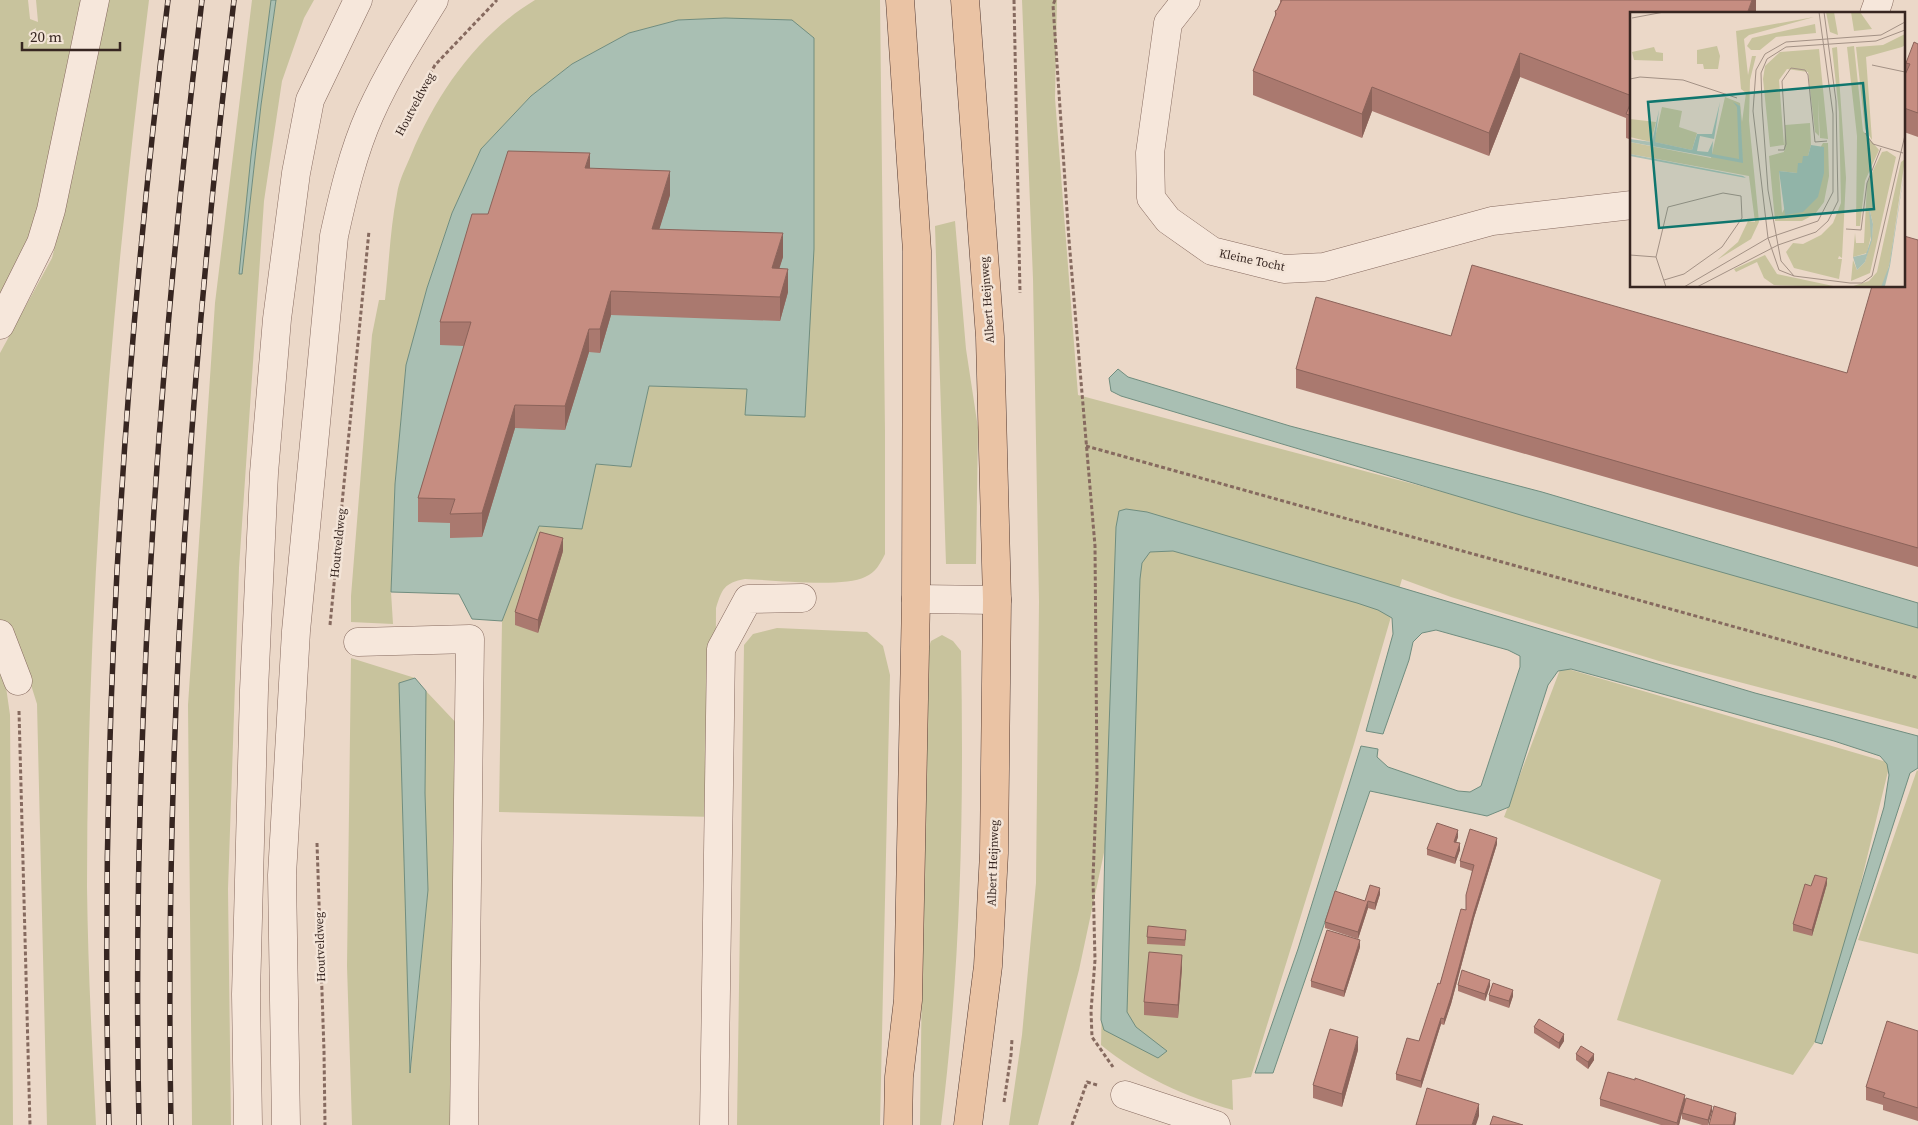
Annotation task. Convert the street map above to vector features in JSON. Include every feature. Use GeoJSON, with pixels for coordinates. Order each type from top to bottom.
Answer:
{"type":"FeatureCollection","features":[{"type":"Feature","properties":{"kind":"main road"},"geometry":{"type":"LineString","coordinates":[[898,1125],[899,1077],[908,1000],[916,599],[917,251],[900,0]]}},
{"type":"Feature","properties":{"kind":"main road","name":"Albert Heijnweg"},"geometry":{"type":"LineString","coordinates":[[965,0],[990,337],[997,600],[994,853],[988,966],[968,1125]]}},
{"type":"Feature","properties":{"kind":"street"},"geometry":{"type":"LineString","coordinates":[[0,325],[41,243],[51,210],[95,0]]}},
{"type":"Feature","properties":{"kind":"street"},"geometry":{"type":"LineString","coordinates":[[248,1125],[246,994],[254,690],[264,473],[276,319],[296,173],[310,100],[358,0]]}},
{"type":"Feature","properties":{"kind":"street"},"geometry":{"type":"LineString","coordinates":[[286,1125],[282,865],[296,631],[334,236],[346,184],[370,115],[404,47],[434,0]]}},
{"type":"Feature","properties":{"kind":"street","name":"Kleine Tocht"},"geometry":{"type":"LineString","coordinates":[[1186,0],[1168,24],[1150,153],[1151,198],[1168,220],[1212,251],[1284,268],[1324,267],[1492,221],[1630,205]]}},
{"type":"Feature","properties":{"kind":"street"},"geometry":{"type":"LineString","coordinates":[[1875,12],[1879,0]]}},
{"type":"Feature","properties":{"kind":"street"},"geometry":{"type":"LineString","coordinates":[[714,1125],[722,649],[748,599],[802,598]]}},
{"type":"Feature","properties":{"kind":"street"},"geometry":{"type":"LineString","coordinates":[[916,599],[997,600]]}},
{"type":"Feature","properties":{"kind":"street"},"geometry":{"type":"LineString","coordinates":[[0,634],[18,681]]}},
{"type":"Feature","properties":{"kind":"street"},"geometry":{"type":"LineString","coordinates":[[358,642],[470,639],[464,1125]]}},
{"type":"Feature","properties":{"kind":"street"},"geometry":{"type":"LineString","coordinates":[[1125,1095],[1216,1125]]}},
{"type":"Feature","properties":{"kind":"path","name":"Houtveldweg"},"geometry":{"type":"LineString","coordinates":[[399,130],[435,65],[497,0]]}},
{"type":"Feature","properties":{"kind":"path"},"geometry":{"type":"LineString","coordinates":[[1054,0],[1067,211],[1095,546],[1097,778],[1093,878],[1094,960],[1091,1011],[1092,1037],[1114,1068],[1125,1095]]}},
{"type":"Feature","properties":{"kind":"path","name":"Houtveldweg"},"geometry":{"type":"LineString","coordinates":[[330,629],[370,224]]}},
{"type":"Feature","properties":{"kind":"path"},"geometry":{"type":"LineString","coordinates":[[1086,446],[1918,678]]}},
{"type":"Feature","properties":{"kind":"path"},"geometry":{"type":"LineString","coordinates":[[18,681],[30,1125]]}},
{"type":"Feature","properties":{"kind":"path","name":"Houtveldweg"},"geometry":{"type":"LineString","coordinates":[[317,840],[325,1125]]}},
{"type":"Feature","properties":{"kind":"path"},"geometry":{"type":"LineString","coordinates":[[1072,1125],[1087,1082]]}},
{"type":"Feature","properties":{"kind":"shaded area"},"geometry":{"type":"Polygon","coordinates":[[[0,0],[28,0],[30,19],[38,22],[36,0],[84,0],[33,239],[0,302],[0,0]]]}},
{"type":"Feature","properties":{"kind":"shaded area"},"geometry":{"type":"Polygon","coordinates":[[[103,0],[149,0],[113,332],[104,443],[91,665],[87,887],[96,1125],[47,1125],[37,704],[26,669],[0,628],[0,353],[52,258],[74,170],[81,118],[103,0]]]}},
{"type":"Feature","properties":{"kind":"shaded area"},"geometry":{"type":"Polygon","coordinates":[[[252,0],[271,0],[245,218],[242,274],[261,105],[276,0],[314,0],[304,18],[282,81],[264,201],[239,568],[228,889],[231,1125],[192,1125],[188,705],[215,303],[252,0]]]}},
{"type":"Feature","properties":{"kind":"shaded area"},"geometry":{"type":"Polygon","coordinates":[[[271,0],[276,0],[261,105],[242,274],[239,274],[251,156],[271,0]]]}},
{"type":"Feature","properties":{"kind":"shaded area"},"geometry":{"type":"Polygon","coordinates":[[[535,0],[880,0],[885,554],[872,573],[855,580],[825,583],[745,579],[728,585],[722,592],[716,608],[715,817],[499,812],[502,621],[539,526],[596,464],[631,467],[649,386],[747,389],[805,417],[805,403],[725,18],[678,20],[629,33],[572,64],[531,96],[481,149],[452,213],[427,288],[406,365],[395,484],[391,592],[393,624],[351,622],[351,596],[372,335],[379,300],[385,300],[393,220],[399,184],[421,132],[446,88],[461,67],[495,30],[535,0]]]}},
{"type":"Feature","properties":{"kind":"shaded area"},"geometry":{"type":"Polygon","coordinates":[[[1022,0],[1057,0],[1055,98],[1078,395],[1813,590],[1918,620],[1918,729],[1659,661],[1451,597],[1402,579],[1354,744],[1251,1077],[1232,1080],[1233,1110],[1198,1099],[1147,1076],[1101,1045],[1105,848],[1079,970],[1038,1125],[1009,1125],[1022,1035],[1036,883],[1039,602],[1033,279],[1022,0]]]}},
{"type":"Feature","properties":{"kind":"shaded area"},"geometry":{"type":"Polygon","coordinates":[[[725,18],[792,20],[814,38],[814,249],[805,417],[745,415],[747,389],[649,386],[631,467],[596,464],[582,529],[539,526],[502,621],[472,619],[459,594],[391,592],[395,484],[406,365],[427,288],[452,213],[481,149],[531,96],[572,64],[629,33],[678,20],[725,18]]]}},
{"type":"Feature","properties":{"kind":"shaded area"},"geometry":{"type":"Polygon","coordinates":[[[955,221],[966,349],[978,428],[976,564],[946,564],[935,226],[955,221]]]}},
{"type":"Feature","properties":{"kind":"shaded area"},"geometry":{"type":"Polygon","coordinates":[[[1118,369],[1128,377],[1290,426],[1542,492],[1918,603],[1918,628],[1524,516],[1121,396],[1111,391],[1109,378],[1118,369]]]}},
{"type":"Feature","properties":{"kind":"shaded area"},"geometry":{"type":"Polygon","coordinates":[[[1126,509],[1147,512],[1755,693],[1918,736],[1918,768],[1910,773],[1822,1044],[1815,1042],[1884,807],[1889,775],[1887,764],[1880,756],[1834,741],[1571,669],[1558,671],[1548,685],[1509,807],[1487,816],[1370,791],[1273,1073],[1255,1073],[1298,949],[1361,746],[1378,749],[1377,757],[1388,767],[1458,791],[1470,792],[1481,786],[1520,667],[1520,656],[1508,650],[1436,630],[1422,633],[1413,642],[1409,660],[1383,734],[1366,731],[1393,634],[1392,618],[1378,610],[1357,603],[1173,551],[1150,552],[1142,563],[1140,579],[1127,1012],[1136,1027],[1167,1051],[1158,1058],[1104,1030],[1101,1020],[1105,844],[1116,527],[1119,511],[1126,509]]]}},
{"type":"Feature","properties":{"kind":"shaded area"},"geometry":{"type":"Polygon","coordinates":[[[777,628],[867,632],[883,646],[890,675],[880,1125],[737,1125],[744,645],[753,634],[777,628]]]}},
{"type":"Feature","properties":{"kind":"shaded area"},"geometry":{"type":"Polygon","coordinates":[[[942,635],[953,641],[961,651],[962,770],[960,888],[953,1006],[941,1125],[920,1125],[926,655],[931,641],[942,635]]]}},
{"type":"Feature","properties":{"kind":"shaded area"},"geometry":{"type":"Polygon","coordinates":[[[351,658],[415,678],[399,683],[411,1067],[428,890],[425,793],[426,691],[461,728],[454,1125],[352,1125],[347,966],[351,658]]]}},
{"type":"Feature","properties":{"kind":"shaded area"},"geometry":{"type":"Polygon","coordinates":[[[0,664],[4,673],[10,715],[13,1125],[0,1125],[0,664]]]}},
{"type":"Feature","properties":{"kind":"shaded area"},"geometry":{"type":"Polygon","coordinates":[[[1561,667],[1890,763],[1847,940],[1815,1042],[1793,1075],[1617,1020],[1661,880],[1504,817],[1561,667]]]}},
{"type":"Feature","properties":{"kind":"shaded area"},"geometry":{"type":"Polygon","coordinates":[[[415,678],[426,691],[425,793],[428,890],[410,1073],[399,683],[415,678]]]}},
{"type":"Feature","properties":{"kind":"shaded area"},"geometry":{"type":"Polygon","coordinates":[[[1918,771],[1918,954],[1858,940],[1918,771]]]}},
{"type":"Feature","properties":{"kind":"building"},"geometry":{"type":"Polygon","coordinates":[[[1282,0],[1752,0],[1748,12],[1630,12],[1630,95],[1520,53],[1489,133],[1372,87],[1362,114],[1253,71],[1282,0]]]}},
{"type":"Feature","properties":{"kind":"building"},"geometry":{"type":"Polygon","coordinates":[[[1914,42],[1918,44],[1918,113],[1906,109],[1906,73],[1910,64],[1906,63],[1914,42]]]}},
{"type":"Feature","properties":{"kind":"building"},"geometry":{"type":"Polygon","coordinates":[[[1630,105],[1630,115],[1626,114],[1630,105]]]}},
{"type":"Feature","properties":{"kind":"building"},"geometry":{"type":"Polygon","coordinates":[[[508,151],[590,153],[585,168],[670,171],[652,229],[783,233],[772,268],[788,269],[780,297],[611,291],[600,329],[589,329],[565,406],[515,405],[482,513],[450,514],[455,499],[418,498],[471,322],[440,322],[472,214],[488,214],[508,151]]]}},
{"type":"Feature","properties":{"kind":"building"},"geometry":{"type":"Polygon","coordinates":[[[1906,237],[1918,240],[1918,548],[1296,369],[1316,297],[1451,336],[1472,265],[1847,373],[1871,288],[1906,288],[1906,237]]]}},
{"type":"Feature","properties":{"kind":"building"},"geometry":{"type":"Polygon","coordinates":[[[540,532],[563,538],[538,620],[515,612],[540,532]]]}},
{"type":"Feature","properties":{"kind":"building"},"geometry":{"type":"Polygon","coordinates":[[[1437,823],[1458,830],[1454,842],[1460,843],[1455,858],[1427,849],[1437,823]]]}},
{"type":"Feature","properties":{"kind":"building"},"geometry":{"type":"Polygon","coordinates":[[[1470,829],[1497,838],[1474,912],[1451,997],[1444,1019],[1441,1018],[1421,1081],[1396,1074],[1407,1038],[1419,1041],[1438,983],[1440,984],[1461,909],[1466,910],[1466,895],[1474,865],[1460,861],[1470,829]]]}},
{"type":"Feature","properties":{"kind":"building"},"geometry":{"type":"Polygon","coordinates":[[[1815,875],[1827,878],[1812,930],[1793,924],[1805,884],[1811,886],[1815,875]]]}},
{"type":"Feature","properties":{"kind":"building"},"geometry":{"type":"Polygon","coordinates":[[[1370,885],[1380,888],[1375,903],[1368,901],[1358,932],[1325,922],[1335,891],[1365,901],[1370,885]]]}},
{"type":"Feature","properties":{"kind":"building"},"geometry":{"type":"Polygon","coordinates":[[[1148,926],[1186,930],[1185,940],[1147,937],[1148,926]]]}},
{"type":"Feature","properties":{"kind":"building"},"geometry":{"type":"Polygon","coordinates":[[[1327,930],[1360,940],[1344,991],[1311,981],[1327,930]]]}},
{"type":"Feature","properties":{"kind":"building"},"geometry":{"type":"Polygon","coordinates":[[[1149,952],[1182,955],[1178,1005],[1144,1002],[1149,952]]]}},
{"type":"Feature","properties":{"kind":"building"},"geometry":{"type":"Polygon","coordinates":[[[1462,970],[1490,980],[1485,994],[1458,985],[1462,970]]]}},
{"type":"Feature","properties":{"kind":"building"},"geometry":{"type":"Polygon","coordinates":[[[1493,983],[1513,990],[1509,1001],[1489,995],[1493,983]]]}},
{"type":"Feature","properties":{"kind":"building"},"geometry":{"type":"Polygon","coordinates":[[[1539,1019],[1564,1034],[1559,1043],[1534,1027],[1539,1019]]]}},
{"type":"Feature","properties":{"kind":"building"},"geometry":{"type":"Polygon","coordinates":[[[1887,1021],[1918,1031],[1918,1108],[1883,1097],[1885,1093],[1866,1087],[1887,1021]]]}},
{"type":"Feature","properties":{"kind":"building"},"geometry":{"type":"Polygon","coordinates":[[[1330,1029],[1358,1037],[1342,1094],[1313,1085],[1330,1029]]]}},
{"type":"Feature","properties":{"kind":"building"},"geometry":{"type":"Polygon","coordinates":[[[1581,1046],[1594,1054],[1588,1062],[1576,1054],[1581,1046]]]}},
{"type":"Feature","properties":{"kind":"building"},"geometry":{"type":"Polygon","coordinates":[[[1608,1072],[1635,1080],[1635,1078],[1685,1095],[1677,1123],[1600,1099],[1608,1072]]]}},
{"type":"Feature","properties":{"kind":"building"},"geometry":{"type":"Polygon","coordinates":[[[1427,1088],[1479,1104],[1472,1125],[1416,1125],[1427,1088]]]}},
{"type":"Feature","properties":{"kind":"building"},"geometry":{"type":"Polygon","coordinates":[[[1686,1098],[1712,1106],[1708,1120],[1682,1113],[1686,1098]]]}},
{"type":"Feature","properties":{"kind":"building"},"geometry":{"type":"Polygon","coordinates":[[[1714,1106],[1736,1113],[1733,1125],[1709,1125],[1714,1106]]]}},
{"type":"Feature","properties":{"kind":"building"},"geometry":{"type":"Polygon","coordinates":[[[1493,1116],[1523,1125],[1490,1125],[1493,1116]]]}},
{"type":"Feature","properties":{"kind":"railway"},"geometry":{"type":"LineString","coordinates":[[109,1125],[108,843],[117,561],[138,280],[168,0]]}},
{"type":"Feature","properties":{"kind":"railway"},"geometry":{"type":"LineString","coordinates":[[139,1125],[139,843],[151,561],[172,280],[202,0]]}},
{"type":"Feature","properties":{"kind":"railway"},"geometry":{"type":"LineString","coordinates":[[171,1125],[172,843],[176,702],[183,562],[192,421],[204,281],[234,0]]}}]}
